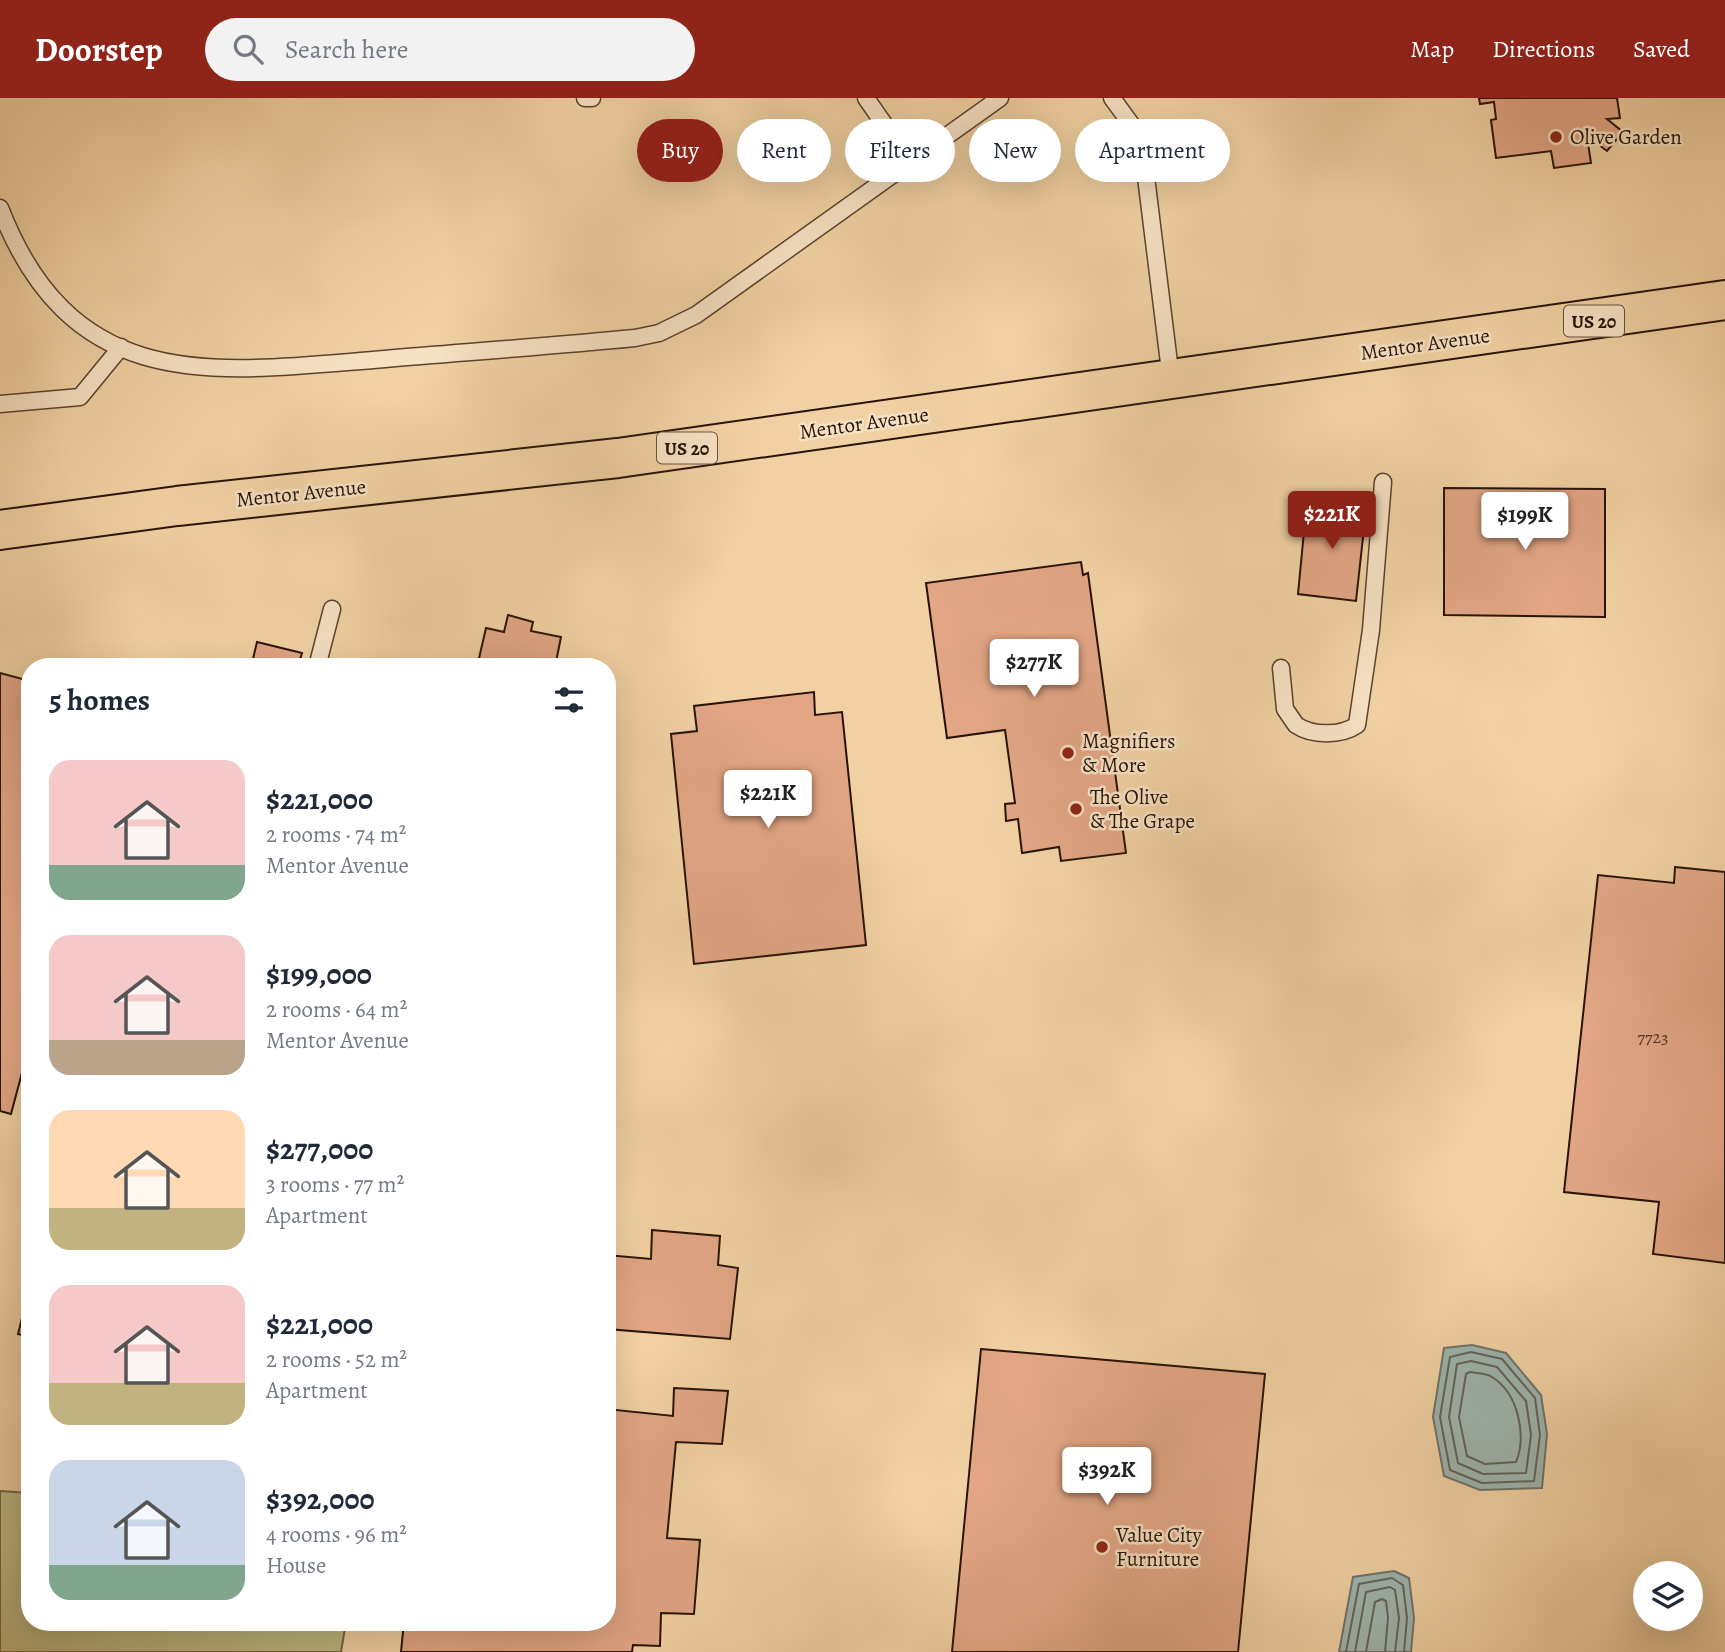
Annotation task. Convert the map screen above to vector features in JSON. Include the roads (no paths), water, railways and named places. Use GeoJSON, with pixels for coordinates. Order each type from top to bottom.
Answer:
{"type":"FeatureCollection","features":[{"type":"Feature","properties":{"kind":"main road","name":"Mentor Avenue"},"geometry":{"type":"LineString","coordinates":[[0,530],[177,506],[618,458],[1725,300]]}},
{"type":"Feature","properties":{"kind":"lane"},"geometry":{"type":"LineString","coordinates":[[585,98],[592,98]]}},
{"type":"Feature","properties":{"kind":"lane"},"geometry":{"type":"LineString","coordinates":[[866,98],[881,119]]}},
{"type":"Feature","properties":{"kind":"lane"},"geometry":{"type":"LineString","coordinates":[[955,131],[1000,98]]}},
{"type":"Feature","properties":{"kind":"lane"},"geometry":{"type":"LineString","coordinates":[[1112,98],[1130,124],[1145,169],[1171,381]]}},
{"type":"Feature","properties":{"kind":"lane"},"geometry":{"type":"LineString","coordinates":[[2,215],[24,260],[42,287],[75,318],[121,347],[180,366],[230,370],[648,336],[696,315],[884,182]]}},
{"type":"Feature","properties":{"kind":"lane"},"geometry":{"type":"LineString","coordinates":[[0,404],[80,397],[121,347]]}},
{"type":"Feature","properties":{"kind":"lane"},"geometry":{"type":"LineString","coordinates":[[1281,668],[1285,709],[1296,725],[1326,733],[1350,730],[1357,725],[1371,630],[1383,482]]}},
{"type":"Feature","properties":{"kind":"lane"},"geometry":{"type":"LineString","coordinates":[[319,658],[332,609]]}},
{"type":"Feature","properties":{"kind":"water"},"geometry":{"type":"Polygon","coordinates":[[[1472,1345],[1506,1353],[1541,1395],[1547,1434],[1542,1488],[1480,1490],[1444,1476],[1433,1417],[1444,1348],[1472,1345]]]}},
{"type":"Feature","properties":{"kind":"water"},"geometry":{"type":"Polygon","coordinates":[[[1394,1571],[1409,1578],[1414,1618],[1411,1652],[1339,1652],[1353,1577],[1394,1571]]]}},
{"type":"Feature","properties":{"kind":"place","name":"Olive Garden"},"geometry":{"type":"Point","coordinates":[1556,137]}},
{"type":"Feature","properties":{"kind":"place","name":"Magnifiers & More"},"geometry":{"type":"Point","coordinates":[1068,753]}},
{"type":"Feature","properties":{"kind":"place","name":"The Olive & The Grape"},"geometry":{"type":"Point","coordinates":[1076,809]}},
{"type":"Feature","properties":{"kind":"place","name":"Value City Furniture"},"geometry":{"type":"Point","coordinates":[1102,1547]}}]}
